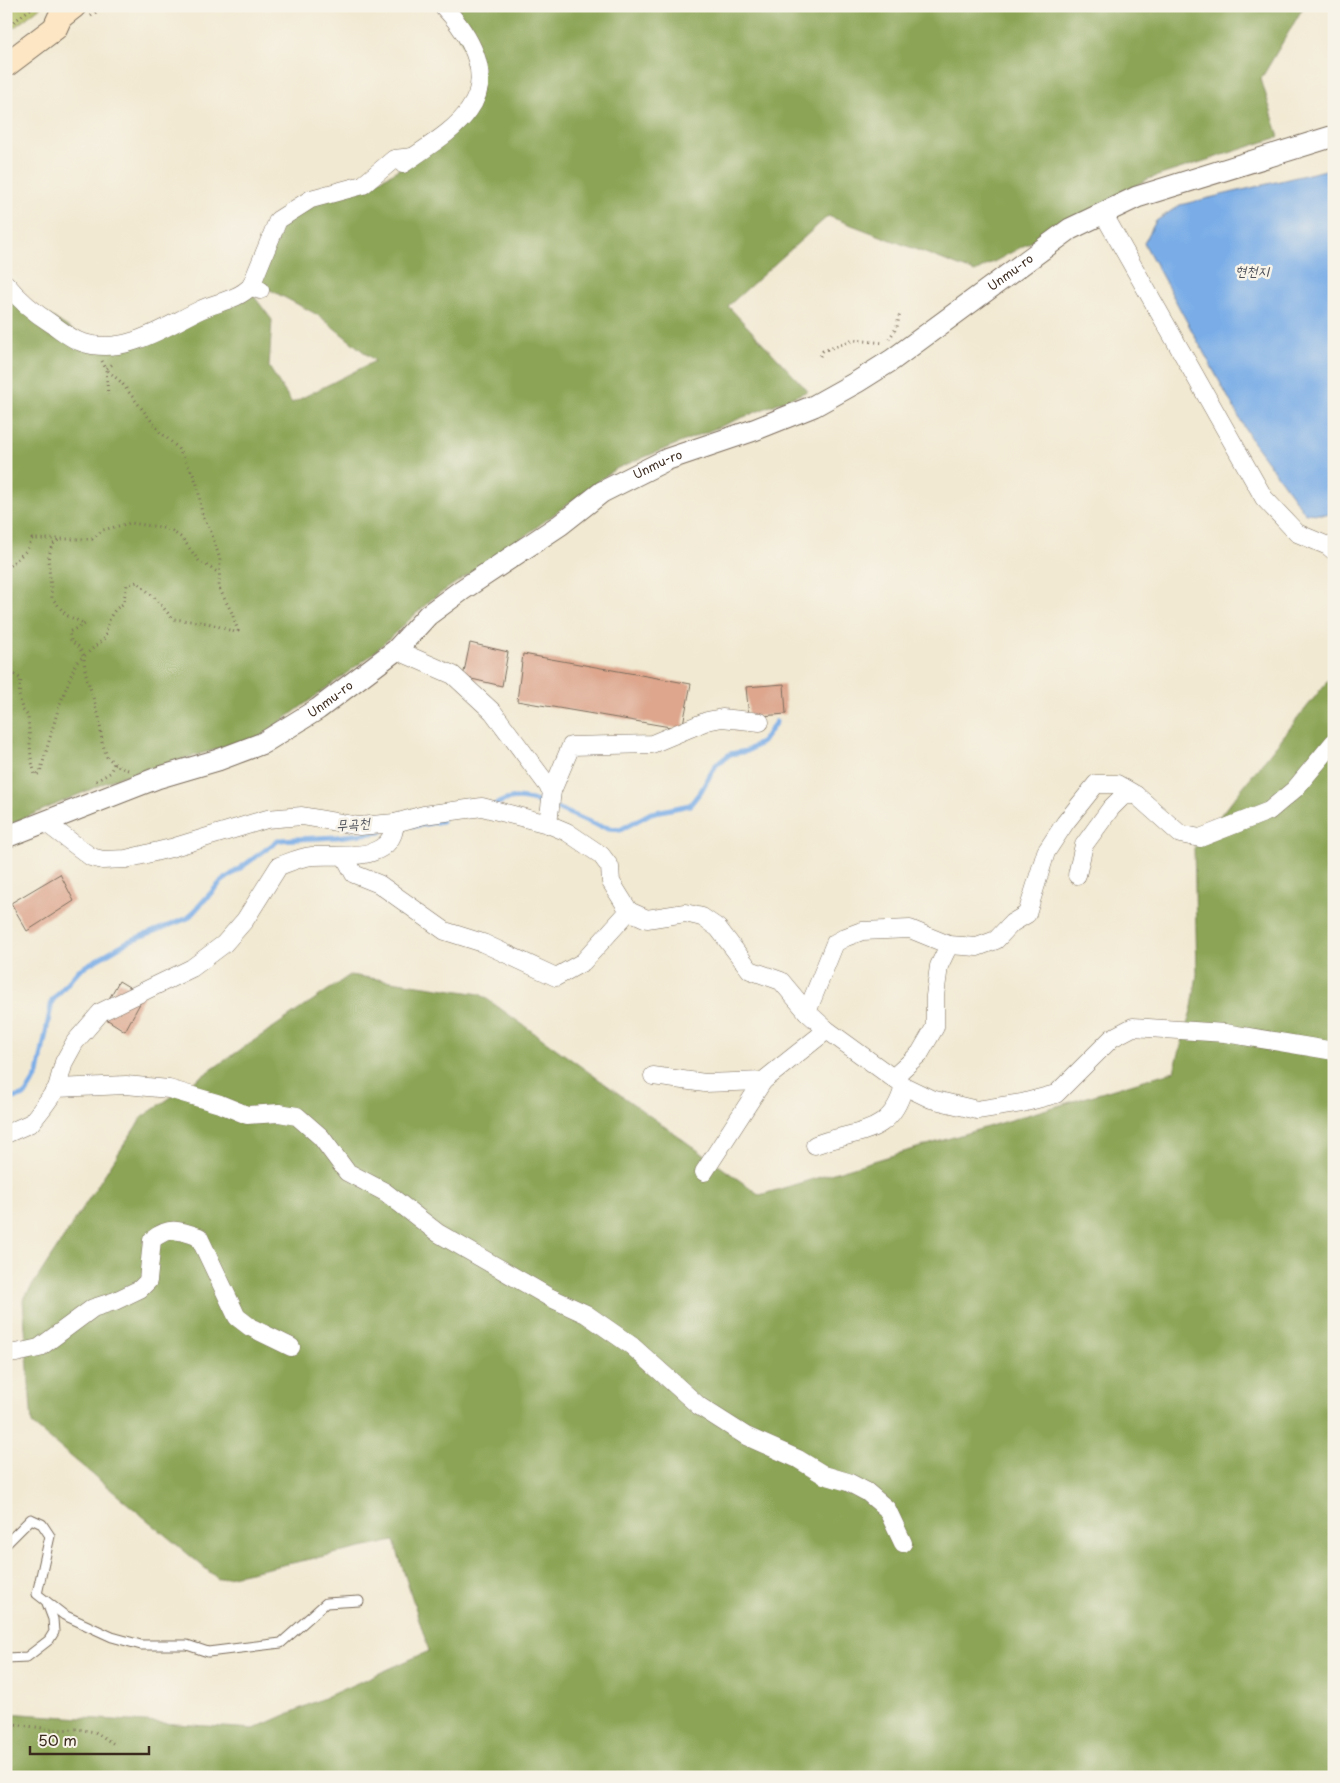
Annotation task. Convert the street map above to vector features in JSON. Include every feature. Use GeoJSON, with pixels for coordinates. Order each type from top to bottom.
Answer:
{"type":"FeatureCollection","features":[{"type":"Feature","properties":{"kind":"main road"},"geometry":{"type":"LineString","coordinates":[[6,49],[43,21],[67,12]]}},
{"type":"Feature","properties":{"kind":"main road"},"geometry":{"type":"LineString","coordinates":[[6,65],[55,28],[67,12]]}},
{"type":"Feature","properties":{"kind":"street"},"geometry":{"type":"LineString","coordinates":[[390,173],[458,122],[470,109],[478,91],[479,72],[476,55],[469,38],[443,6]]}},
{"type":"Feature","properties":{"kind":"street","name":"Unmu-ro"},"geometry":{"type":"LineString","coordinates":[[6,837],[157,778],[218,760],[262,743],[318,709],[396,650],[428,615],[462,590],[560,525],[602,492],[668,459],[754,430],[814,406],[889,352],[1070,229],[1137,197],[1334,136]]}},
{"type":"Feature","properties":{"kind":"street"},"geometry":{"type":"LineString","coordinates":[[6,284],[37,315],[81,342],[115,346],[132,342],[255,288],[278,220],[311,199],[363,185],[394,159],[413,157]]}},
{"type":"Feature","properties":{"kind":"street"},"geometry":{"type":"LineString","coordinates":[[1103,213],[1264,498],[1297,533],[1328,546],[1334,551]]}},
{"type":"Feature","properties":{"kind":"street"},"geometry":{"type":"LineString","coordinates":[[396,650],[453,675],[494,712],[552,790]]}},
{"type":"Feature","properties":{"kind":"street"},"geometry":{"type":"LineString","coordinates":[[548,824],[552,790],[571,746],[652,744],[707,721],[722,718],[760,722]]}},
{"type":"Feature","properties":{"kind":"street"},"geometry":{"type":"LineString","coordinates":[[807,1012],[835,943],[846,937],[862,931],[910,929],[949,945],[977,947],[996,940],[1012,922],[1027,914],[1046,852],[1065,823],[1096,784],[1117,784],[1136,795],[1180,834],[1200,838],[1269,811],[1295,789],[1334,742]]}},
{"type":"Feature","properties":{"kind":"street"},"geometry":{"type":"LineString","coordinates":[[1077,875],[1084,845],[1111,808],[1124,796],[1136,795]]}},
{"type":"Feature","properties":{"kind":"street"},"geometry":{"type":"LineString","coordinates":[[45,822],[91,857],[103,860],[126,859],[171,848],[266,819],[302,816],[358,826],[394,829],[424,815],[482,807],[548,824],[567,832],[601,855],[610,867],[611,882],[629,911],[647,919],[685,913],[702,917],[718,928],[750,970],[781,981],[807,1012],[827,1030],[898,1082],[931,1099],[978,1110],[1022,1103],[1056,1094],[1112,1038],[1133,1027],[1225,1033],[1334,1051]]}},
{"type":"Feature","properties":{"kind":"street"},"geometry":{"type":"LineString","coordinates":[[6,1134],[31,1122],[57,1088],[64,1062],[71,1048],[101,1012],[192,968],[224,944],[245,920],[279,866],[311,856],[345,857],[382,849],[389,844],[394,829]]}},
{"type":"Feature","properties":{"kind":"street"},"geometry":{"type":"LineString","coordinates":[[345,857],[354,874],[379,884],[445,931],[483,943],[556,977],[583,962],[629,911]]}},
{"type":"Feature","properties":{"kind":"street"},"geometry":{"type":"LineString","coordinates":[[815,1145],[852,1136],[886,1121],[899,1104],[898,1082],[920,1054],[935,1027],[935,996],[939,966],[949,945]]}},
{"type":"Feature","properties":{"kind":"street"},"geometry":{"type":"LineString","coordinates":[[704,1172],[763,1081],[827,1030]]}},
{"type":"Feature","properties":{"kind":"street"},"geometry":{"type":"LineString","coordinates":[[653,1076],[705,1083],[763,1081]]}},
{"type":"Feature","properties":{"kind":"street"},"geometry":{"type":"LineString","coordinates":[[57,1088],[126,1085],[169,1089],[220,1104],[247,1115],[279,1113],[297,1116],[321,1136],[347,1172],[385,1192],[438,1234],[549,1297],[586,1314],[632,1346],[699,1406],[746,1436],[798,1459],[824,1475],[848,1482],[867,1492],[887,1509],[902,1543]]}},
{"type":"Feature","properties":{"kind":"street"},"geometry":{"type":"LineString","coordinates":[[6,1352],[16,1353],[39,1348],[93,1308],[115,1301],[140,1289],[148,1281],[152,1240],[163,1231],[183,1231],[199,1237],[237,1316],[250,1327],[291,1347]]}},
{"type":"Feature","properties":{"kind":"lane"},"geometry":{"type":"LineString","coordinates":[[6,1544],[31,1519],[42,1524],[50,1536],[37,1594],[64,1615],[112,1637],[141,1645],[187,1645],[208,1652],[282,1643],[326,1603],[359,1601]]}},
{"type":"Feature","properties":{"kind":"lane"},"geometry":{"type":"LineString","coordinates":[[6,1658],[27,1657],[49,1640],[54,1632],[53,1619],[46,1600]]}},
{"type":"Feature","properties":{"kind":"path"},"geometry":{"type":"LineString","coordinates":[[6,28],[34,6]]}},
{"type":"Feature","properties":{"kind":"path"},"geometry":{"type":"LineString","coordinates":[[820,356],[823,351],[854,340],[889,352],[900,312]]}},
{"type":"Feature","properties":{"kind":"path"},"geometry":{"type":"LineString","coordinates":[[81,342],[104,364],[108,395]]}},
{"type":"Feature","properties":{"kind":"path"},"geometry":{"type":"LineString","coordinates":[[6,668],[21,679],[19,695],[22,709],[28,716],[31,758],[35,775],[40,774],[60,706],[76,663],[106,638],[109,620],[115,609],[123,604],[127,585],[131,582],[136,582],[144,587],[173,619],[208,623],[235,632],[238,631],[237,625],[219,588],[220,560],[218,549],[202,515],[198,487],[186,460],[177,447],[160,432],[145,411],[134,401],[121,382],[106,369]]}},
{"type":"Feature","properties":{"kind":"path"},"geometry":{"type":"LineString","coordinates":[[6,570],[27,550],[32,539],[92,539],[103,530],[130,523],[160,527],[172,531],[182,538],[199,561],[219,572]]}},
{"type":"Feature","properties":{"kind":"path"},"geometry":{"type":"LineString","coordinates":[[60,539],[52,545],[48,559],[52,598],[66,615],[85,624],[69,632],[71,642],[79,648],[84,657],[85,671],[99,717],[102,742],[107,757],[119,767],[157,778]]}},
{"type":"Feature","properties":{"kind":"path"},"geometry":{"type":"LineString","coordinates":[[6,1723],[57,1730],[77,1729],[95,1732],[114,1744]]}},
{"type":"Feature","properties":{"kind":"green space"},"geometry":{"type":"Polygon","coordinates":[[[6,6],[42,6],[6,34],[6,6]]]}},
{"type":"Feature","properties":{"kind":"green space"},"geometry":{"type":"Polygon","coordinates":[[[447,6],[1304,6],[1261,79],[1279,137],[1148,179],[975,272],[828,216],[728,306],[808,391],[615,469],[522,538],[432,599],[370,656],[260,737],[119,777],[6,826],[6,288],[101,348],[250,291],[272,320],[269,367],[292,403],[375,361],[318,315],[255,282],[280,221],[312,201],[366,187],[393,173],[467,119],[481,89],[447,6]]]}},
{"type":"Feature","properties":{"kind":"green space"},"geometry":{"type":"Polygon","coordinates":[[[1334,673],[1334,1777],[6,1777],[6,1713],[254,1729],[429,1651],[394,1541],[218,1579],[32,1424],[23,1300],[142,1117],[350,975],[480,994],[760,1195],[1174,1071],[1192,1007],[1197,974],[1194,848],[1334,673]]]}},
{"type":"Feature","properties":{"kind":"water","name":"현천지"},"geometry":{"type":"Polygon","coordinates":[[[1334,168],[1334,515],[1305,513],[1252,441],[1144,243],[1156,221],[1180,205],[1334,168]]]}},
{"type":"Feature","properties":{"kind":"building"},"geometry":{"type":"Polygon","coordinates":[[[470,643],[508,652],[502,686],[463,677],[470,643]]]}},
{"type":"Feature","properties":{"kind":"building"},"geometry":{"type":"Polygon","coordinates":[[[523,654],[691,684],[682,729],[517,701],[523,654]]]}},
{"type":"Feature","properties":{"kind":"building"},"geometry":{"type":"Polygon","coordinates":[[[784,684],[786,714],[749,717],[746,687],[784,684]]]}},
{"type":"Feature","properties":{"kind":"building"},"geometry":{"type":"Polygon","coordinates":[[[60,874],[74,901],[27,931],[11,903],[60,874]]]}},
{"type":"Feature","properties":{"kind":"building"},"geometry":{"type":"Polygon","coordinates":[[[119,981],[144,996],[125,1031],[100,1015],[119,981]]]}},
{"type":"Feature","properties":{"kind":"waterway","name":"무곡천"},"geometry":{"type":"LineString","coordinates":[[554,807],[599,826],[620,830],[651,813],[690,805],[701,791],[716,765],[730,754],[747,751],[762,742],[776,722]]}},
{"type":"Feature","properties":{"kind":"waterway","name":"무곡천"},"geometry":{"type":"LineString","coordinates":[[493,806],[506,800],[519,798],[546,804]]}},
{"type":"Feature","properties":{"kind":"waterway","name":"무곡천"},"geometry":{"type":"LineString","coordinates":[[414,826],[442,821]]}},
{"type":"Feature","properties":{"kind":"waterway","name":"무곡천"},"geometry":{"type":"LineString","coordinates":[[6,1100],[25,1095],[38,1074],[52,1001],[79,970],[129,941],[188,918],[221,882],[279,840],[381,832]]}}]}
